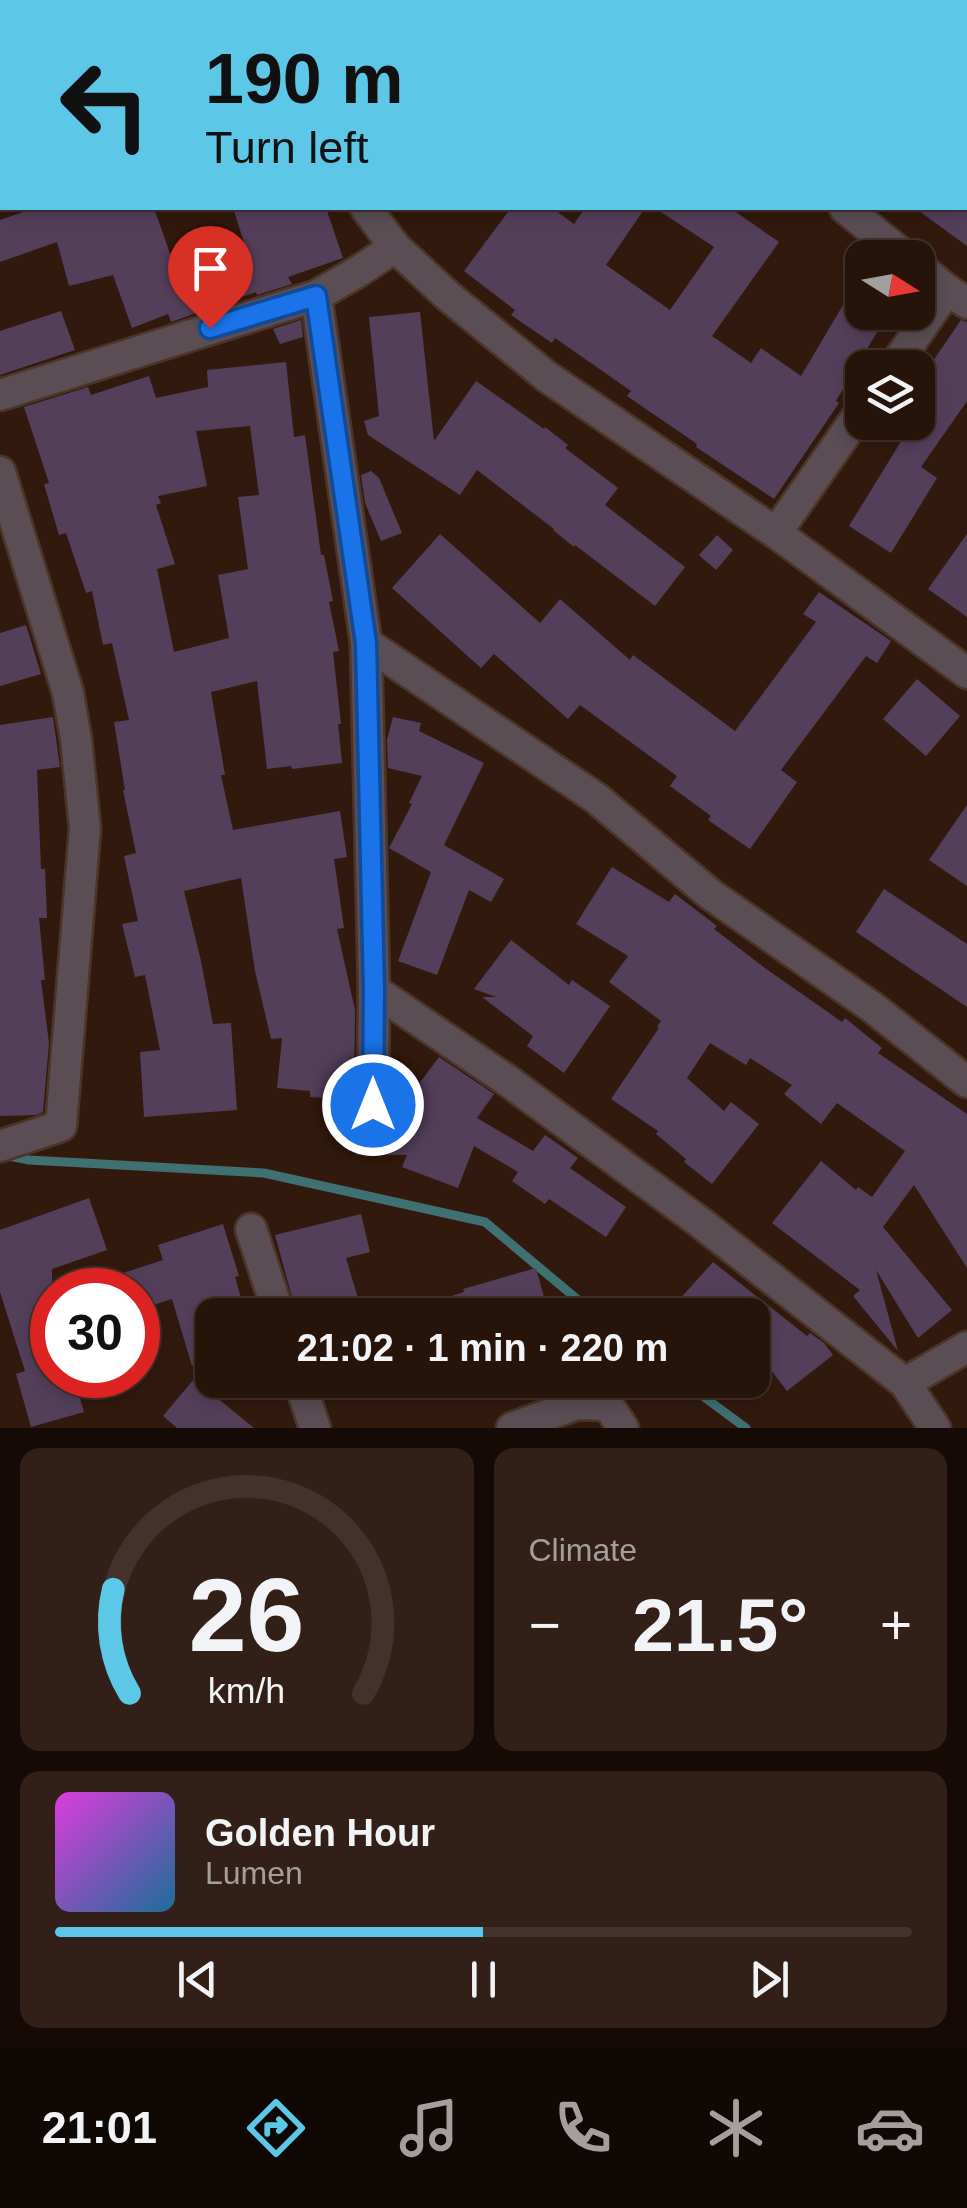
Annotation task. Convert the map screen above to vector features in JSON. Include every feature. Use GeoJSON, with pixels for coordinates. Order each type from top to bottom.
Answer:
{"type":"FeatureCollection","features":[{"type":"Feature","properties":{"kind":"street"},"geometry":{"type":"LineString","coordinates":[[367,210],[394,247],[546,376],[776,533],[967,672]]}},
{"type":"Feature","properties":{"kind":"street"},"geometry":{"type":"LineString","coordinates":[[847,210],[885,240]]}},
{"type":"Feature","properties":{"kind":"street"},"geometry":{"type":"LineString","coordinates":[[0,395],[316,296],[394,247]]}},
{"type":"Feature","properties":{"kind":"street"},"geometry":{"type":"LineString","coordinates":[[909,350],[957,296],[935,279]]}},
{"type":"Feature","properties":{"kind":"street"},"geometry":{"type":"LineString","coordinates":[[316,296],[366,643],[373,1105]]}},
{"type":"Feature","properties":{"kind":"street"},"geometry":{"type":"LineString","coordinates":[[776,533],[845,434]]}},
{"type":"Feature","properties":{"kind":"street"},"geometry":{"type":"LineString","coordinates":[[0,472],[68,693],[85,828],[61,1126],[0,1146]]}},
{"type":"Feature","properties":{"kind":"street"},"geometry":{"type":"LineString","coordinates":[[366,643],[596,798],[710,894],[872,1007],[967,1082]]}},
{"type":"Feature","properties":{"kind":"street"},"geometry":{"type":"LineString","coordinates":[[374,990],[654,1188],[904,1383],[935,1428]]}},
{"type":"Feature","properties":{"kind":"street"},"geometry":{"type":"LineString","coordinates":[[252,1228],[274,1298]]}},
{"type":"Feature","properties":{"kind":"street"},"geometry":{"type":"LineString","coordinates":[[904,1383],[967,1347]]}},
{"type":"Feature","properties":{"kind":"street"},"geometry":{"type":"LineString","coordinates":[[305,1398],[314,1428]]}},
{"type":"Feature","properties":{"kind":"street"},"geometry":{"type":"LineString","coordinates":[[512,1428],[577,1404],[608,1405],[623,1428]]}},
{"type":"Feature","properties":{"kind":"building"},"geometry":{"type":"Polygon","coordinates":[[[29,210],[155,210],[179,279],[248,255],[234,210],[327,210],[343,258],[288,277],[292,284],[257,295],[256,292],[171,322],[168,314],[132,328],[113,275],[69,286],[57,242],[0,262],[0,220],[29,210]]]}},
{"type":"Feature","properties":{"kind":"building"},"geometry":{"type":"Polygon","coordinates":[[[510,210],[555,210],[574,224],[584,210],[644,210],[606,265],[670,310],[714,247],[658,210],[733,210],[779,242],[712,336],[751,363],[761,348],[801,376],[845,302],[845,330],[878,330],[866,350],[845,350],[845,386],[836,401],[839,403],[774,499],[627,396],[631,391],[555,338],[552,343],[511,315],[515,310],[464,271],[510,210]]]}},
{"type":"Feature","properties":{"kind":"building"},"geometry":{"type":"Polygon","coordinates":[[[918,210],[967,210],[967,246],[918,210]]]}},
{"type":"Feature","properties":{"kind":"building"},"geometry":{"type":"Polygon","coordinates":[[[61,311],[75,350],[0,375],[0,331],[61,311]]]}},
{"type":"Feature","properties":{"kind":"building"},"geometry":{"type":"Polygon","coordinates":[[[420,312],[434,441],[476,381],[545,427],[568,445],[565,448],[618,488],[605,505],[685,567],[655,606],[477,470],[460,495],[368,435],[364,421],[379,416],[369,317],[420,312]]]}},
{"type":"Feature","properties":{"kind":"building"},"geometry":{"type":"Polygon","coordinates":[[[301,320],[303,337],[280,344],[273,329],[301,320]]]}},
{"type":"Feature","properties":{"kind":"building"},"geometry":{"type":"Polygon","coordinates":[[[961,320],[967,322],[967,401],[921,467],[937,478],[891,553],[849,526],[902,440],[935,440],[935,358],[961,320]]]}},
{"type":"Feature","properties":{"kind":"building"},"geometry":{"type":"Polygon","coordinates":[[[286,362],[294,437],[305,435],[339,651],[333,652],[342,763],[267,769],[257,681],[211,692],[225,775],[221,775],[233,830],[340,811],[347,857],[334,859],[344,928],[337,929],[355,1010],[354,1100],[310,1097],[310,1091],[277,1088],[282,1038],[271,1039],[255,971],[241,878],[184,891],[213,1024],[231,1023],[237,1110],[144,1117],[140,1052],[160,1050],[145,975],[135,977],[122,924],[138,921],[124,856],[136,853],[114,722],[129,720],[112,643],[103,645],[92,591],[86,593],[66,533],[59,535],[44,484],[49,483],[24,407],[88,387],[91,395],[149,376],[156,398],[208,387],[207,370],[286,362]],[[250,426],[196,431],[207,486],[158,496],[161,503],[156,505],[175,564],[157,569],[174,652],[229,638],[218,575],[248,569],[238,497],[259,495],[250,426]]]}},
{"type":"Feature","properties":{"kind":"building"},"geometry":{"type":"Polygon","coordinates":[[[371,471],[379,478],[402,533],[381,541],[365,503],[361,475],[371,471]]]}},
{"type":"Feature","properties":{"kind":"building"},"geometry":{"type":"Polygon","coordinates":[[[440,534],[540,623],[560,599],[630,660],[633,655],[735,731],[816,622],[803,614],[819,592],[891,641],[877,663],[866,656],[781,770],[797,782],[750,849],[708,820],[711,816],[670,786],[677,776],[580,705],[568,719],[494,654],[481,668],[392,588],[440,534]]]}},
{"type":"Feature","properties":{"kind":"building"},"geometry":{"type":"Polygon","coordinates":[[[967,534],[967,617],[928,589],[967,534]]]}},
{"type":"Feature","properties":{"kind":"building"},"geometry":{"type":"Polygon","coordinates":[[[717,535],[733,550],[716,570],[699,555],[717,535]]]}},
{"type":"Feature","properties":{"kind":"building"},"geometry":{"type":"Polygon","coordinates":[[[26,625],[41,674],[0,686],[0,633],[26,625]]]}},
{"type":"Feature","properties":{"kind":"building"},"geometry":{"type":"Polygon","coordinates":[[[917,679],[960,716],[926,756],[883,719],[917,679]]]}},
{"type":"Feature","properties":{"kind":"building"},"geometry":{"type":"Polygon","coordinates":[[[53,717],[60,767],[37,770],[47,918],[39,918],[49,1043],[43,1112],[0,1116],[0,725],[53,717]]]}},
{"type":"Feature","properties":{"kind":"building"},"geometry":{"type":"Polygon","coordinates":[[[393,717],[421,723],[419,731],[484,763],[444,845],[504,879],[491,902],[469,890],[437,975],[398,961],[431,872],[389,848],[422,776],[388,768],[387,740],[393,717]]]}},
{"type":"Feature","properties":{"kind":"building"},"geometry":{"type":"Polygon","coordinates":[[[967,805],[967,886],[929,860],[967,805]]]}},
{"type":"Feature","properties":{"kind":"building"},"geometry":{"type":"Polygon","coordinates":[[[612,867],[669,902],[675,894],[765,968],[842,1022],[845,1018],[882,1048],[878,1053],[967,1114],[967,1268],[914,1185],[883,1227],[952,1310],[918,1338],[876,1270],[898,1351],[853,1296],[860,1290],[772,1223],[821,1161],[856,1190],[858,1187],[872,1197],[905,1151],[837,1103],[821,1124],[784,1094],[792,1085],[750,1058],[746,1065],[710,1043],[687,1078],[724,1111],[731,1102],[759,1124],[712,1184],[684,1162],[686,1159],[656,1134],[658,1131],[611,1099],[661,1021],[609,982],[628,956],[576,924],[612,867]]]}},
{"type":"Feature","properties":{"kind":"building"},"geometry":{"type":"Polygon","coordinates":[[[884,889],[967,944],[967,1007],[856,932],[884,889]]]}},
{"type":"Feature","properties":{"kind":"building"},"geometry":{"type":"Polygon","coordinates":[[[511,940],[569,985],[572,980],[610,1006],[564,1073],[527,1046],[533,1036],[482,997],[496,997],[474,989],[511,940]]]}},
{"type":"Feature","properties":{"kind":"building"},"geometry":{"type":"Polygon","coordinates":[[[439,1057],[494,1094],[477,1118],[533,1151],[545,1135],[578,1158],[570,1168],[626,1207],[606,1237],[549,1199],[545,1204],[512,1181],[518,1172],[474,1146],[458,1188],[402,1167],[407,1155],[356,1155],[357,1115],[372,1124],[388,1115],[395,1116],[439,1057]]]}},
{"type":"Feature","properties":{"kind":"building"},"geometry":{"type":"Polygon","coordinates":[[[89,1198],[107,1250],[55,1268],[30,1268],[30,1398],[80,1398],[84,1412],[31,1427],[16,1374],[25,1371],[0,1292],[0,1230],[89,1198]]]}},
{"type":"Feature","properties":{"kind":"building"},"geometry":{"type":"Polygon","coordinates":[[[361,1214],[370,1252],[346,1258],[358,1298],[292,1298],[275,1235],[361,1214]]]}},
{"type":"Feature","properties":{"kind":"building"},"geometry":{"type":"Polygon","coordinates":[[[223,1224],[239,1276],[235,1277],[241,1298],[195,1298],[192,1366],[172,1299],[160,1303],[160,1268],[139,1268],[163,1260],[158,1245],[223,1224]]]}},
{"type":"Feature","properties":{"kind":"building"},"geometry":{"type":"Polygon","coordinates":[[[713,1262],[759,1298],[681,1298],[713,1262]]]}},
{"type":"Feature","properties":{"kind":"building"},"geometry":{"type":"Polygon","coordinates":[[[536,1268],[544,1298],[445,1298],[464,1292],[463,1289],[536,1268]]]}},
{"type":"Feature","properties":{"kind":"building"},"geometry":{"type":"Polygon","coordinates":[[[770,1307],[807,1336],[810,1333],[824,1343],[833,1355],[787,1391],[770,1369],[770,1307]]]}},
{"type":"Feature","properties":{"kind":"building"},"geometry":{"type":"Polygon","coordinates":[[[194,1379],[195,1398],[217,1398],[254,1428],[177,1428],[163,1416],[194,1379]]]}},
{"type":"Feature","properties":{"kind":"waterway"},"geometry":{"type":"LineString","coordinates":[[4,1155],[29,1160],[264,1173],[485,1222],[576,1298]]}},
{"type":"Feature","properties":{"kind":"waterway"},"geometry":{"type":"LineString","coordinates":[[705,1398],[746,1428]]}},
{"type":"Feature","properties":{"kind":"route"},"geometry":{"type":"LineString","coordinates":[[210,328],[316,296],[366,643],[373,1105]]}}]}
